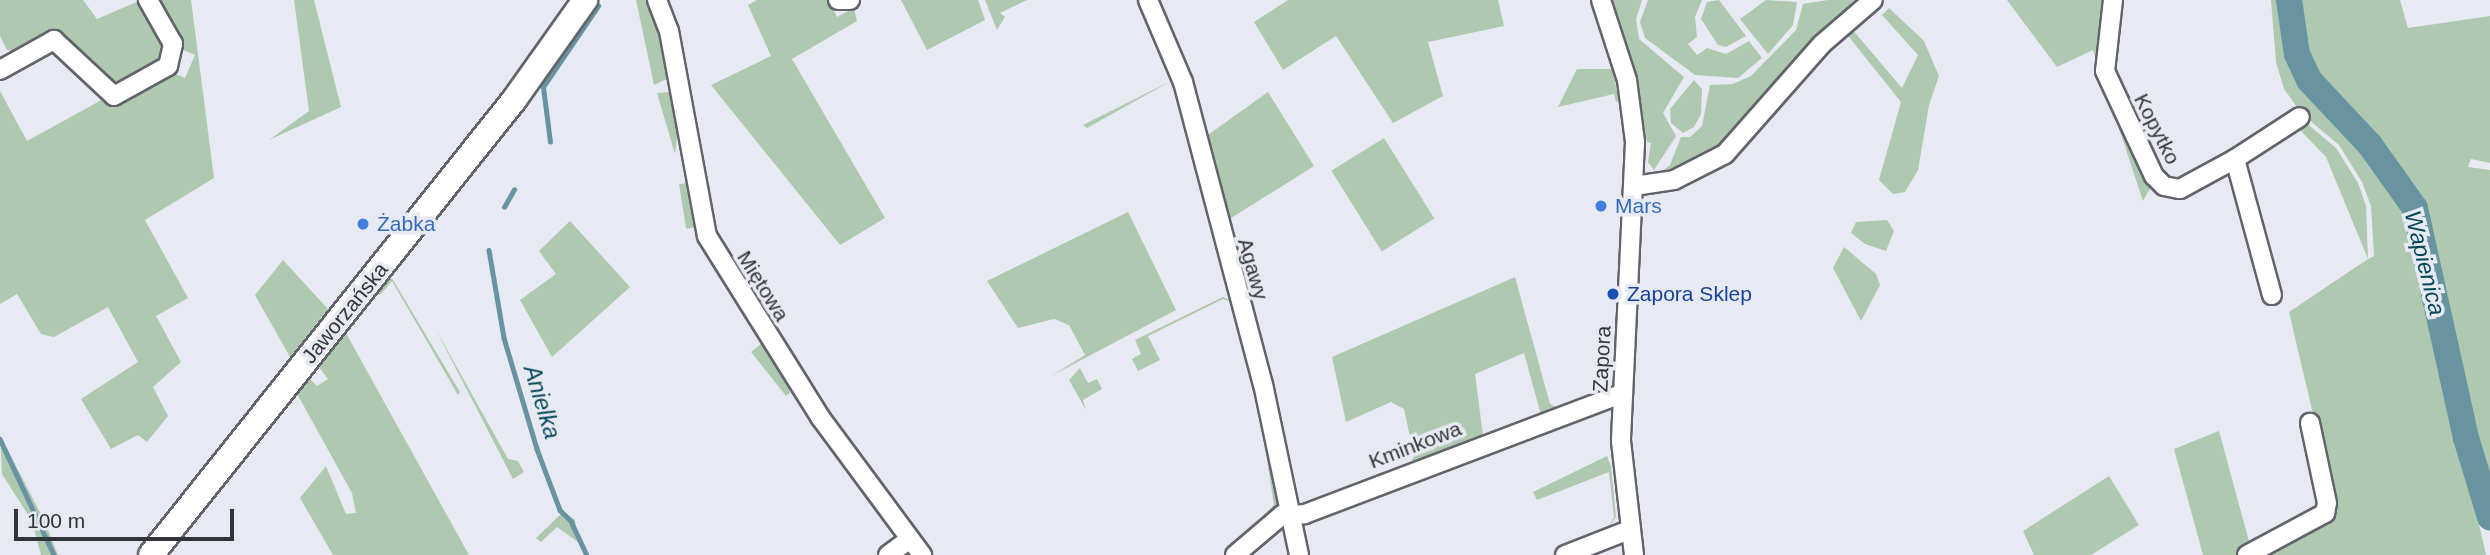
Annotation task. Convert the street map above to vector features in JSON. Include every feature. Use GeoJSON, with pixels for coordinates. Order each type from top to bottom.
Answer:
{"type":"FeatureCollection","features":[{"type":"Feature","properties":{"kind":"street"},"geometry":{"type":"LineString","coordinates":[[0,70],[54,40],[114,96],[168,65],[173,44],[148,0]]}},
{"type":"Feature","properties":{"kind":"street","name":"Jaworzańska"},"geometry":{"type":"LineString","coordinates":[[151,555],[514,100],[585,0]]}},
{"type":"Feature","properties":{"kind":"street","name":"Miętowa"},"geometry":{"type":"LineString","coordinates":[[657,0],[669,31],[707,236],[820,417],[922,555]]}},
{"type":"Feature","properties":{"kind":"street"},"geometry":{"type":"LineString","coordinates":[[838,0],[850,0]]}},
{"type":"Feature","properties":{"kind":"street","name":"Agawy"},"geometry":{"type":"LineString","coordinates":[[1147,0],[1183,82],[1263,384],[1299,555]]}},
{"type":"Feature","properties":{"kind":"street","name":"Zapora"},"geometry":{"type":"LineString","coordinates":[[1601,0],[1632,106],[1634,186],[1623,393],[1622,472],[1634,555]]}},
{"type":"Feature","properties":{"kind":"street"},"geometry":{"type":"LineString","coordinates":[[1634,186],[1674,180],[1725,154],[1822,44],[1873,0]]}},
{"type":"Feature","properties":{"kind":"street","name":"Kopytko"},"geometry":{"type":"LineString","coordinates":[[2113,0],[2105,71],[2157,180],[2169,188],[2186,187],[2235,159]]}},
{"type":"Feature","properties":{"kind":"street"},"geometry":{"type":"LineString","coordinates":[[2272,295],[2235,159],[2300,117]]}},
{"type":"Feature","properties":{"kind":"street","name":"Kminkowa"},"geometry":{"type":"LineString","coordinates":[[1234,555],[1272,520],[1305,514],[1623,393]]}},
{"type":"Feature","properties":{"kind":"street"},"geometry":{"type":"LineString","coordinates":[[2247,555],[2325,513],[2327,503],[2309,423]]}},
{"type":"Feature","properties":{"kind":"street"},"geometry":{"type":"LineString","coordinates":[[1565,555],[1629,530]]}},
{"type":"Feature","properties":{"kind":"street"},"geometry":{"type":"LineString","coordinates":[[888,555],[911,539]]}},
{"type":"Feature","properties":{"kind":"green space"},"geometry":{"type":"Polygon","coordinates":[[[0,0],[83,0],[97,19],[141,0],[168,52],[164,63],[115,88],[63,38],[19,52],[7,50],[0,36],[0,0]]]}},
{"type":"Feature","properties":{"kind":"green space"},"geometry":{"type":"Polygon","coordinates":[[[156,0],[191,0],[214,178],[145,220],[188,298],[156,316],[181,362],[153,387],[168,416],[147,442],[138,435],[111,449],[81,399],[138,362],[108,307],[54,337],[41,334],[17,294],[0,304],[0,91],[27,141],[107,97],[116,104],[172,72],[185,78],[195,55],[181,49],[156,0]]]}},
{"type":"Feature","properties":{"kind":"green space"},"geometry":{"type":"Polygon","coordinates":[[[294,0],[314,0],[341,107],[269,140],[309,111],[294,0]]]}},
{"type":"Feature","properties":{"kind":"green space"},"geometry":{"type":"Polygon","coordinates":[[[636,0],[652,0],[666,47],[667,79],[654,85],[636,0]]]}},
{"type":"Feature","properties":{"kind":"green space"},"geometry":{"type":"Polygon","coordinates":[[[757,0],[829,0],[837,17],[854,8],[857,21],[792,59],[885,218],[840,245],[711,85],[771,56],[748,5],[757,0]]]}},
{"type":"Feature","properties":{"kind":"green space"},"geometry":{"type":"Polygon","coordinates":[[[901,0],[978,0],[985,20],[927,50],[901,0]]]}},
{"type":"Feature","properties":{"kind":"green space"},"geometry":{"type":"Polygon","coordinates":[[[985,0],[1027,0],[1000,13],[1005,17],[997,30],[985,0]]]}},
{"type":"Feature","properties":{"kind":"green space"},"geometry":{"type":"Polygon","coordinates":[[[1288,0],[1498,0],[1504,26],[1428,42],[1443,96],[1393,123],[1336,36],[1283,70],[1254,22],[1288,0]]]}},
{"type":"Feature","properties":{"kind":"green space"},"geometry":{"type":"Polygon","coordinates":[[[1613,0],[1642,0],[1636,19],[1639,39],[1684,77],[1663,113],[1676,136],[1654,170],[1648,162],[1651,143],[1647,142],[1634,66],[1613,0]]]}},
{"type":"Feature","properties":{"kind":"green space"},"geometry":{"type":"Polygon","coordinates":[[[1648,0],[1702,0],[1695,17],[1697,37],[1688,44],[1697,55],[1707,48],[1726,54],[1749,41],[1762,58],[1738,78],[1695,75],[1645,38],[1640,22],[1648,0]]]}},
{"type":"Feature","properties":{"kind":"green space"},"geometry":{"type":"Polygon","coordinates":[[[1719,0],[1746,36],[1726,47],[1718,45],[1701,19],[1707,2],[1719,0]]]}},
{"type":"Feature","properties":{"kind":"green space"},"geometry":{"type":"Polygon","coordinates":[[[1766,0],[1797,2],[1793,25],[1768,54],[1740,19],[1766,0]]]}},
{"type":"Feature","properties":{"kind":"green space"},"geometry":{"type":"Polygon","coordinates":[[[1854,0],[1727,141],[1695,159],[1661,172],[1670,165],[1681,137],[1690,137],[1702,126],[1710,85],[1733,84],[1751,76],[1796,30],[1803,4],[1854,0]]]}},
{"type":"Feature","properties":{"kind":"green space"},"geometry":{"type":"Polygon","coordinates":[[[2007,0],[2109,0],[2108,25],[2098,56],[2152,185],[2143,201],[2093,50],[2057,67],[2007,0]]]}},
{"type":"Feature","properties":{"kind":"green space"},"geometry":{"type":"Polygon","coordinates":[[[2271,0],[2281,0],[2286,42],[2298,78],[2366,151],[2403,201],[2410,220],[2486,555],[2262,555],[2334,503],[2289,312],[2374,256],[2371,206],[2362,182],[2339,145],[2302,114],[2284,89],[2276,62],[2271,0]]]}},
{"type":"Feature","properties":{"kind":"green space"},"geometry":{"type":"Polygon","coordinates":[[[2299,0],[2400,0],[2408,28],[2490,16],[2490,163],[2471,159],[2468,167],[2490,170],[2490,479],[2473,435],[2426,216],[2397,166],[2311,68],[2302,39],[2299,0]]]}},
{"type":"Feature","properties":{"kind":"green space"},"geometry":{"type":"Polygon","coordinates":[[[1889,8],[1924,41],[1939,76],[1929,105],[1918,170],[1905,192],[1893,194],[1879,180],[1901,102],[1845,32],[1851,28],[1902,88],[1918,55],[1882,15],[1889,8]]]}},
{"type":"Feature","properties":{"kind":"green space"},"geometry":{"type":"Polygon","coordinates":[[[1152,32],[1173,77],[1171,81],[1087,128],[1083,125],[1169,82],[1172,77],[1152,32]]]}},
{"type":"Feature","properties":{"kind":"green space"},"geometry":{"type":"Polygon","coordinates":[[[1577,69],[1612,69],[1619,100],[1616,102],[1614,94],[1558,107],[1577,69]]]}},
{"type":"Feature","properties":{"kind":"green space"},"geometry":{"type":"Polygon","coordinates":[[[1694,80],[1702,89],[1701,114],[1694,127],[1683,133],[1671,123],[1670,109],[1694,80]]]}},
{"type":"Feature","properties":{"kind":"green space"},"geometry":{"type":"Polygon","coordinates":[[[669,92],[678,129],[675,154],[657,93],[669,92]]]}},
{"type":"Feature","properties":{"kind":"green space"},"geometry":{"type":"Polygon","coordinates":[[[1268,92],[1314,166],[1228,220],[1205,137],[1268,92]]]}},
{"type":"Feature","properties":{"kind":"green space"},"geometry":{"type":"Polygon","coordinates":[[[2305,122],[2336,148],[2358,183],[2366,206],[2368,259],[2326,157],[2297,127],[2305,122]]]}},
{"type":"Feature","properties":{"kind":"green space"},"geometry":{"type":"Polygon","coordinates":[[[1384,138],[1434,219],[1382,251],[1331,171],[1384,138]]]}},
{"type":"Feature","properties":{"kind":"green space"},"geometry":{"type":"Polygon","coordinates":[[[687,183],[694,227],[686,229],[679,184],[687,183]]]}},
{"type":"Feature","properties":{"kind":"green space"},"geometry":{"type":"Polygon","coordinates":[[[1128,212],[1176,310],[1051,376],[1085,355],[1069,325],[1054,319],[1018,328],[987,281],[1128,212]]]}},
{"type":"Feature","properties":{"kind":"green space"},"geometry":{"type":"Polygon","coordinates":[[[1887,220],[1894,231],[1886,251],[1865,244],[1851,233],[1856,222],[1887,220]]]}},
{"type":"Feature","properties":{"kind":"green space"},"geometry":{"type":"Polygon","coordinates":[[[570,221],[630,287],[552,357],[520,300],[556,274],[539,251],[570,221]]]}},
{"type":"Feature","properties":{"kind":"green space"},"geometry":{"type":"Polygon","coordinates":[[[1844,247],[1876,274],[1880,285],[1861,321],[1833,268],[1844,247]]]}},
{"type":"Feature","properties":{"kind":"green space"},"geometry":{"type":"Polygon","coordinates":[[[283,260],[328,309],[290,357],[255,295],[283,260]]]}},
{"type":"Feature","properties":{"kind":"green space"},"geometry":{"type":"Polygon","coordinates":[[[389,276],[460,392],[458,395],[392,281],[380,295],[377,291],[389,276]]]}},
{"type":"Feature","properties":{"kind":"green space"},"geometry":{"type":"Polygon","coordinates":[[[1515,277],[1550,404],[1558,408],[1575,402],[1541,415],[1524,353],[1475,374],[1483,436],[1519,425],[1305,509],[1295,508],[1275,402],[1297,503],[1303,505],[1411,463],[1414,456],[1404,409],[1391,402],[1346,422],[1332,357],[1515,277]]]}},
{"type":"Feature","properties":{"kind":"green space"},"geometry":{"type":"Polygon","coordinates":[[[1223,297],[1234,302],[1247,358],[1231,302],[1223,299],[1148,336],[1160,360],[1138,371],[1132,359],[1141,354],[1135,340],[1223,297]]]}},
{"type":"Feature","properties":{"kind":"green space"},"geometry":{"type":"Polygon","coordinates":[[[435,328],[508,459],[518,461],[524,472],[513,479],[435,328]]]}},
{"type":"Feature","properties":{"kind":"green space"},"geometry":{"type":"Polygon","coordinates":[[[344,332],[469,555],[333,555],[300,498],[326,466],[346,514],[356,513],[352,493],[296,392],[308,377],[317,386],[328,379],[318,366],[344,332]]]}},
{"type":"Feature","properties":{"kind":"green space"},"geometry":{"type":"Polygon","coordinates":[[[762,343],[787,383],[790,393],[786,396],[751,352],[762,343]]]}},
{"type":"Feature","properties":{"kind":"green space"},"geometry":{"type":"Polygon","coordinates":[[[1080,368],[1088,383],[1097,379],[1102,389],[1083,400],[1086,410],[1069,380],[1080,368]]]}},
{"type":"Feature","properties":{"kind":"green space"},"geometry":{"type":"Polygon","coordinates":[[[1260,415],[1264,415],[1279,503],[1229,555],[1224,555],[1274,505],[1260,415]]]}},
{"type":"Feature","properties":{"kind":"green space"},"geometry":{"type":"Polygon","coordinates":[[[2219,431],[2250,545],[2237,555],[2203,555],[2174,449],[2219,431]]]}},
{"type":"Feature","properties":{"kind":"green space"},"geometry":{"type":"Polygon","coordinates":[[[0,435],[44,520],[58,555],[41,555],[32,521],[2,474],[0,435]]]}},
{"type":"Feature","properties":{"kind":"green space"},"geometry":{"type":"Polygon","coordinates":[[[1607,456],[1611,467],[1616,517],[1608,528],[1614,517],[1609,472],[1537,500],[1533,492],[1607,456]]]}},
{"type":"Feature","properties":{"kind":"green space"},"geometry":{"type":"Polygon","coordinates":[[[2109,476],[2139,525],[2091,555],[2034,555],[2023,531],[2109,476]]]}},
{"type":"Feature","properties":{"kind":"green space"},"geometry":{"type":"Polygon","coordinates":[[[563,512],[575,520],[578,542],[557,527],[541,542],[536,538],[563,512]]]}},
{"type":"Feature","properties":{"kind":"waterway","name":"Wapienica"},"geometry":{"type":"LineString","coordinates":[[2289,0],[2297,54],[2309,80],[2370,145],[2415,208],[2466,438],[2490,517]]}},
{"type":"Feature","properties":{"kind":"waterway","name":"Anielka"},"geometry":{"type":"LineString","coordinates":[[550,142],[543,87],[598,6]]}},
{"type":"Feature","properties":{"kind":"waterway","name":"Anielka"},"geometry":{"type":"LineString","coordinates":[[504,207],[514,190]]}},
{"type":"Feature","properties":{"kind":"waterway","name":"Anielka"},"geometry":{"type":"LineString","coordinates":[[489,250],[504,338],[537,449],[560,510],[571,521],[587,555]]}},
{"type":"Feature","properties":{"kind":"waterway"},"geometry":{"type":"LineString","coordinates":[[0,439],[54,555]]}},
{"type":"Feature","properties":{"kind":"place","name":"Mars"},"geometry":{"type":"Point","coordinates":[1601,206]}},
{"type":"Feature","properties":{"kind":"place","name":"Żabka"},"geometry":{"type":"Point","coordinates":[363,224]}},
{"type":"Feature","properties":{"kind":"place","name":"Zapora Sklep"},"geometry":{"type":"Point","coordinates":[1613,294]}}]}
